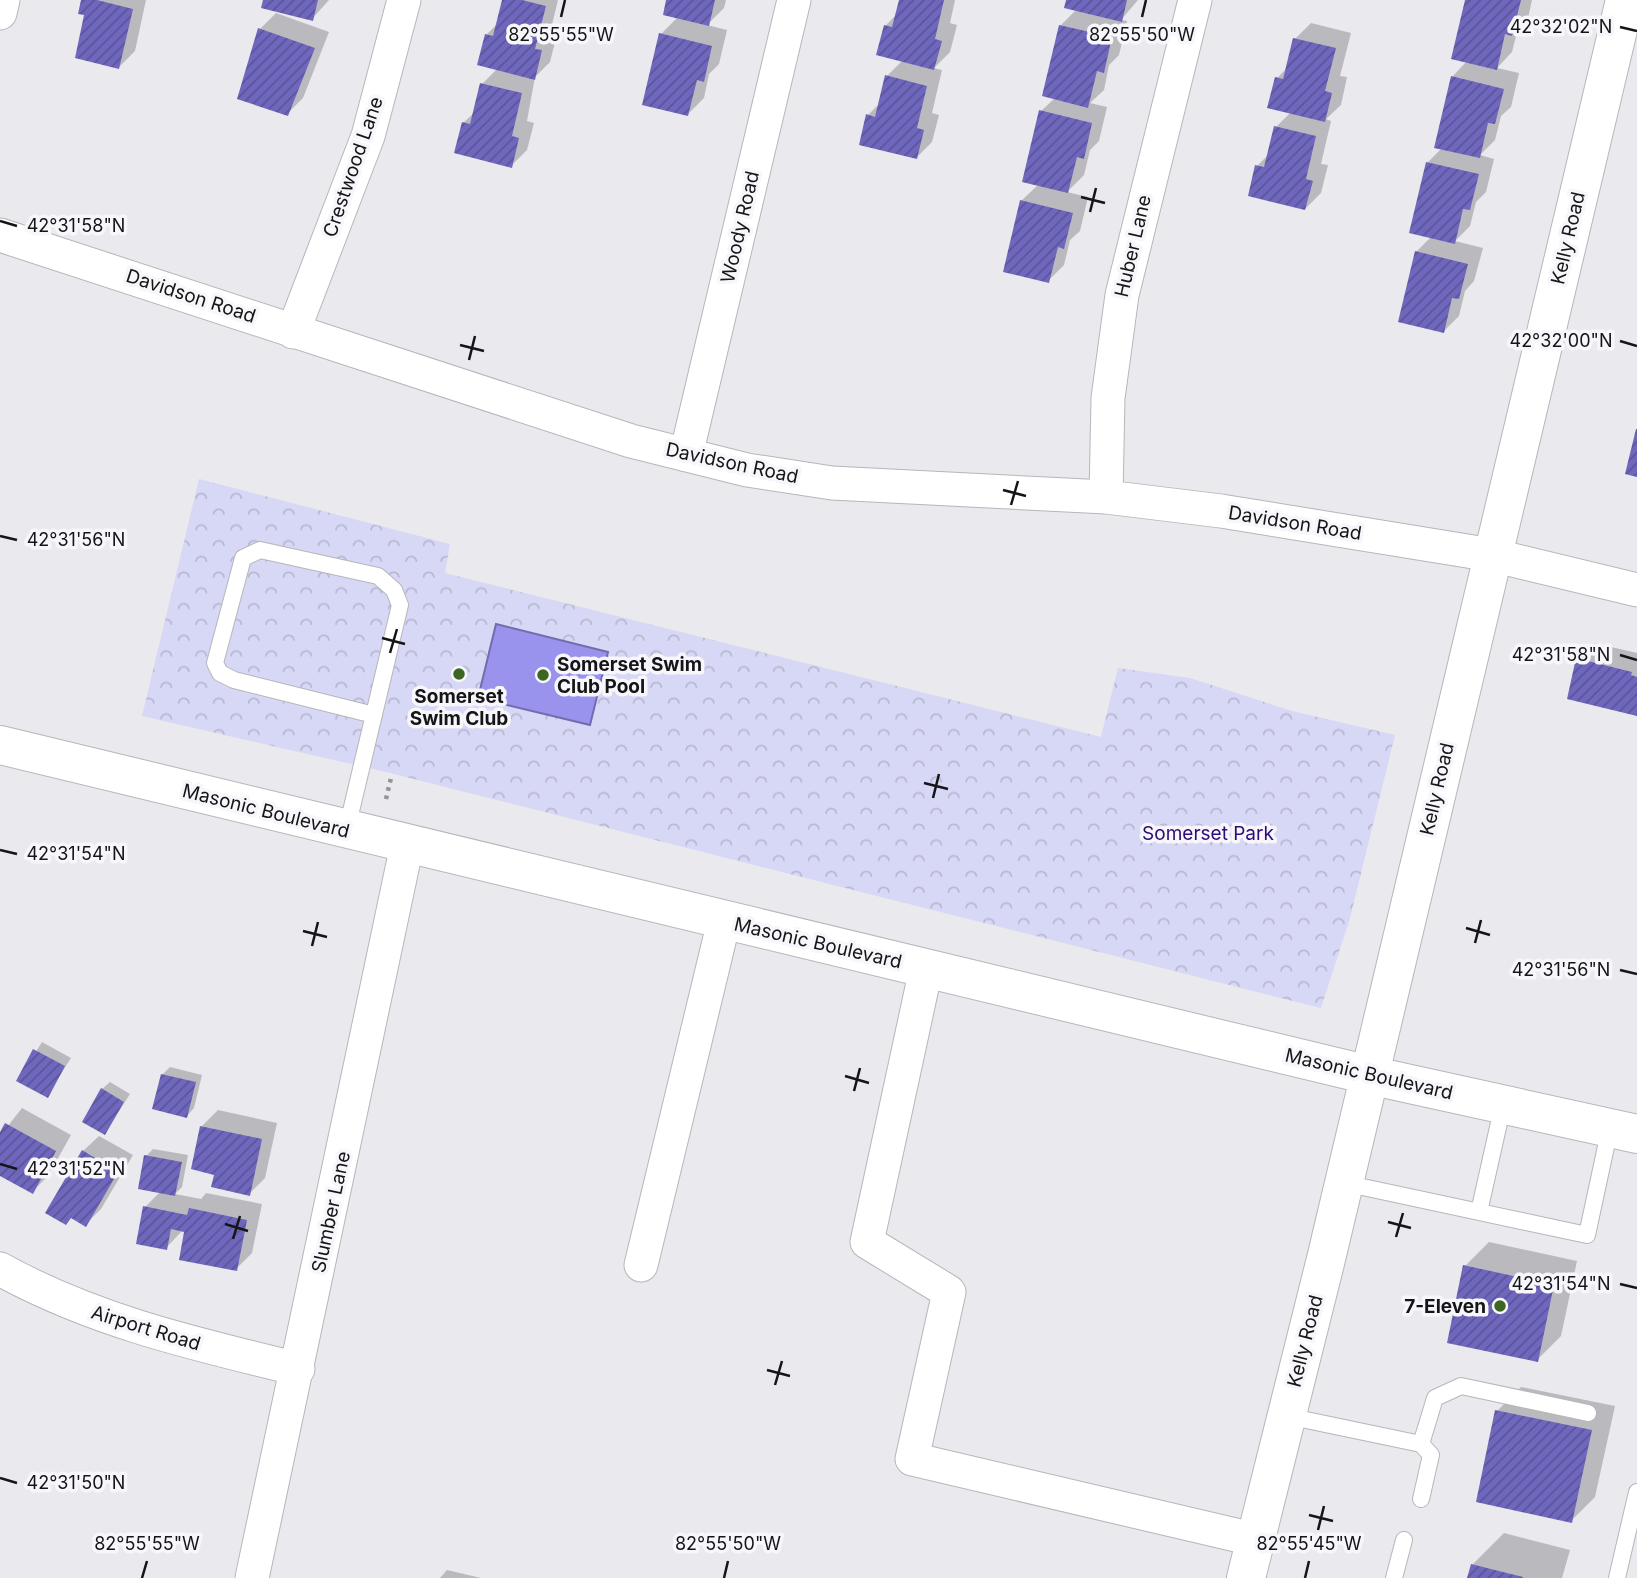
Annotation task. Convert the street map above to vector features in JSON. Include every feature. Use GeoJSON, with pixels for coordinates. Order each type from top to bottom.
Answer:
{"type":"FeatureCollection","features":[{"type":"Feature","properties":{"kind":"street"},"geometry":{"type":"LineString","coordinates":[[0,13],[3,0]]}},
{"type":"Feature","properties":{"kind":"street","name":"Crestwood Lane"},"geometry":{"type":"LineString","coordinates":[[293,332],[368,136],[404,0]]}},
{"type":"Feature","properties":{"kind":"street","name":"Woody Road"},"geometry":{"type":"LineString","coordinates":[[686,455],[794,0]]}},
{"type":"Feature","properties":{"kind":"street","name":"Huber Lane"},"geometry":{"type":"LineString","coordinates":[[1106,497],[1110,376],[1122,295],[1195,0]]}},
{"type":"Feature","properties":{"kind":"street","name":"Kelly Road"},"geometry":{"type":"LineString","coordinates":[[1245,1578],[1257,1540],[1344,1183],[1625,0]]}},
{"type":"Feature","properties":{"kind":"street","name":"Davidson Road"},"geometry":{"type":"LineString","coordinates":[[0,235],[232,308],[293,332],[631,441],[747,470],[832,483],[1106,497],[1221,511],[1492,555],[1637,590]]}},
{"type":"Feature","properties":{"kind":"street","name":"Masonic Boulevard"},"geometry":{"type":"LineString","coordinates":[[0,745],[1369,1075],[1624,1131]]}},
{"type":"Feature","properties":{"kind":"street","name":"Slumber Lane"},"geometry":{"type":"LineString","coordinates":[[252,1578],[407,845]]}},
{"type":"Feature","properties":{"kind":"street"},"geometry":{"type":"LineString","coordinates":[[640,1265],[724,921]]}},
{"type":"Feature","properties":{"kind":"street"},"geometry":{"type":"LineString","coordinates":[[926,969],[867,1242],[949,1292],[912,1459],[1257,1540]]}},
{"type":"Feature","properties":{"kind":"street","name":"Airport Road"},"geometry":{"type":"LineString","coordinates":[[0,1269],[77,1307],[160,1336],[298,1369]]}},
{"type":"Feature","properties":{"kind":"lane"},"geometry":{"type":"LineString","coordinates":[[346,830],[374,715],[400,605],[394,590],[378,576],[260,551],[243,558],[215,663],[220,673],[234,680],[374,715]]}},
{"type":"Feature","properties":{"kind":"lane"},"geometry":{"type":"LineString","coordinates":[[1479,1212],[1503,1105]]}},
{"type":"Feature","properties":{"kind":"lane"},"geometry":{"type":"LineString","coordinates":[[1344,1183],[1587,1235],[1624,1131]]}},
{"type":"Feature","properties":{"kind":"lane"},"geometry":{"type":"LineString","coordinates":[[1421,1444],[1435,1398],[1461,1386],[1588,1413]]}},
{"type":"Feature","properties":{"kind":"lane"},"geometry":{"type":"LineString","coordinates":[[1287,1416],[1421,1444],[1431,1455],[1421,1499]]}},
{"type":"Feature","properties":{"kind":"lane"},"geometry":{"type":"LineString","coordinates":[[1617,1578],[1631,1543],[1637,1492]]}},
{"type":"Feature","properties":{"kind":"lane"},"geometry":{"type":"LineString","coordinates":[[1394,1578],[1404,1540]]}},
{"type":"Feature","properties":{"kind":"path"},"geometry":{"type":"LineString","coordinates":[[386,799],[391,778]]}},
{"type":"Feature","properties":{"kind":"green space","name":"Somerset Park"},"geometry":{"type":"Polygon","coordinates":[[[199,479],[450,544],[445,573],[1101,737],[1118,668],[1190,678],[1292,711],[1395,735],[1350,918],[1321,1008],[386,772],[142,716],[199,479]]]}},
{"type":"Feature","properties":{"kind":"shaded area","name":"Somerset Swim Club Pool"},"geometry":{"type":"Polygon","coordinates":[[[496,624],[608,652],[590,725],[478,698],[496,624]]]}},
{"type":"Feature","properties":{"kind":"building"},"geometry":{"type":"Polygon","coordinates":[[[81,0],[97,0],[133,9],[119,69],[75,58],[84,15],[78,14],[81,0]]]}},
{"type":"Feature","properties":{"kind":"building"},"geometry":{"type":"Polygon","coordinates":[[[263,0],[318,0],[313,21],[261,8],[263,0]]]}},
{"type":"Feature","properties":{"kind":"building"},"geometry":{"type":"Polygon","coordinates":[[[502,0],[522,0],[546,6],[535,49],[542,50],[535,80],[477,65],[485,34],[493,36],[502,0]]]}},
{"type":"Feature","properties":{"kind":"building"},"geometry":{"type":"Polygon","coordinates":[[[666,0],[715,0],[709,26],[663,15],[666,0]]]}},
{"type":"Feature","properties":{"kind":"building"},"geometry":{"type":"Polygon","coordinates":[[[899,0],[944,0],[935,39],[942,41],[934,70],[876,55],[884,25],[892,27],[899,0]]]}},
{"type":"Feature","properties":{"kind":"building"},"geometry":{"type":"Polygon","coordinates":[[[1066,0],[1127,0],[1122,22],[1064,8],[1066,0]]]}},
{"type":"Feature","properties":{"kind":"building"},"geometry":{"type":"Polygon","coordinates":[[[1465,0],[1521,0],[1512,36],[1505,34],[1497,70],[1451,59],[1465,0]]]}},
{"type":"Feature","properties":{"kind":"building"},"geometry":{"type":"Polygon","coordinates":[[[1059,25],[1112,37],[1104,73],[1097,71],[1088,108],[1042,96],[1059,25]]]}},
{"type":"Feature","properties":{"kind":"building"},"geometry":{"type":"Polygon","coordinates":[[[258,28],[315,48],[288,116],[237,99],[258,28]]]}},
{"type":"Feature","properties":{"kind":"building"},"geometry":{"type":"Polygon","coordinates":[[[659,33],[712,46],[704,82],[697,80],[688,116],[642,105],[659,33]]]}},
{"type":"Feature","properties":{"kind":"building"},"geometry":{"type":"Polygon","coordinates":[[[1293,38],[1336,48],[1325,91],[1332,93],[1325,122],[1267,108],[1275,77],[1283,79],[1293,38]]]}},
{"type":"Feature","properties":{"kind":"building"},"geometry":{"type":"Polygon","coordinates":[[[885,75],[927,86],[917,128],[924,130],[917,159],[859,145],[866,114],[875,117],[885,75]]]}},
{"type":"Feature","properties":{"kind":"building"},"geometry":{"type":"Polygon","coordinates":[[[1451,76],[1504,89],[1495,124],[1488,123],[1480,158],[1434,148],[1451,76]]]}},
{"type":"Feature","properties":{"kind":"building"},"geometry":{"type":"Polygon","coordinates":[[[480,83],[522,93],[512,136],[519,138],[512,168],[454,153],[462,122],[470,124],[480,83]]]}},
{"type":"Feature","properties":{"kind":"building"},"geometry":{"type":"Polygon","coordinates":[[[1039,110],[1092,123],[1084,159],[1077,157],[1068,193],[1022,182],[1039,110]]]}},
{"type":"Feature","properties":{"kind":"building"},"geometry":{"type":"Polygon","coordinates":[[[1274,126],[1316,136],[1306,179],[1313,181],[1305,210],[1248,196],[1255,165],[1264,167],[1274,126]]]}},
{"type":"Feature","properties":{"kind":"building"},"geometry":{"type":"Polygon","coordinates":[[[1426,162],[1479,174],[1470,210],[1463,209],[1455,244],[1409,233],[1426,162]]]}},
{"type":"Feature","properties":{"kind":"building"},"geometry":{"type":"Polygon","coordinates":[[[1020,200],[1073,213],[1064,249],[1058,247],[1049,283],[1003,272],[1020,200]]]}},
{"type":"Feature","properties":{"kind":"building"},"geometry":{"type":"Polygon","coordinates":[[[1415,251],[1468,264],[1459,299],[1452,298],[1444,333],[1398,322],[1415,251]]]}},
{"type":"Feature","properties":{"kind":"building"},"geometry":{"type":"Polygon","coordinates":[[[1637,429],[1637,477],[1625,474],[1637,429]]]}},
{"type":"Feature","properties":{"kind":"building"},"geometry":{"type":"Polygon","coordinates":[[[1576,658],[1632,672],[1631,675],[1637,677],[1637,716],[1567,699],[1576,658]]]}},
{"type":"Feature","properties":{"kind":"building"},"geometry":{"type":"Polygon","coordinates":[[[33,1049],[65,1066],[48,1098],[16,1081],[33,1049]]]}},
{"type":"Feature","properties":{"kind":"building"},"geometry":{"type":"Polygon","coordinates":[[[161,1074],[196,1082],[187,1118],[152,1109],[161,1074]]]}},
{"type":"Feature","properties":{"kind":"building"},"geometry":{"type":"Polygon","coordinates":[[[101,1088],[124,1102],[105,1135],[82,1122],[101,1088]]]}},
{"type":"Feature","properties":{"kind":"building"},"geometry":{"type":"Polygon","coordinates":[[[5,1123],[56,1151],[33,1194],[0,1176],[0,1132],[5,1123]]]}},
{"type":"Feature","properties":{"kind":"building"},"geometry":{"type":"Polygon","coordinates":[[[200,1126],[262,1139],[250,1196],[211,1187],[214,1175],[191,1169],[200,1126]]]}},
{"type":"Feature","properties":{"kind":"building"},"geometry":{"type":"Polygon","coordinates":[[[82,1150],[118,1172],[86,1227],[71,1218],[66,1225],[45,1213],[82,1150]]]}},
{"type":"Feature","properties":{"kind":"building"},"geometry":{"type":"Polygon","coordinates":[[[144,1155],[182,1162],[175,1196],[138,1189],[144,1155]]]}},
{"type":"Feature","properties":{"kind":"building"},"geometry":{"type":"Polygon","coordinates":[[[143,1206],[187,1215],[189,1208],[247,1220],[237,1271],[179,1260],[184,1232],[171,1229],[167,1250],[136,1244],[143,1206]]]}},
{"type":"Feature","properties":{"kind":"building"},"geometry":{"type":"Polygon","coordinates":[[[1463,1265],[1554,1285],[1538,1362],[1447,1343],[1463,1265]]]}},
{"type":"Feature","properties":{"kind":"building"},"geometry":{"type":"Polygon","coordinates":[[[1495,1410],[1592,1430],[1572,1523],[1476,1502],[1495,1410]]]}},
{"type":"Feature","properties":{"kind":"building"},"geometry":{"type":"Polygon","coordinates":[[[1471,1564],[1523,1577],[1523,1578],[1467,1578],[1471,1564]]]}},
{"type":"Feature","properties":{"kind":"place","name":"Somerset Swim Club"},"geometry":{"type":"Point","coordinates":[459,674]}},
{"type":"Feature","properties":{"kind":"place","name":"Somerset Swim Club Pool"},"geometry":{"type":"Point","coordinates":[543,675]}},
{"type":"Feature","properties":{"kind":"place","name":"7-Eleven"},"geometry":{"type":"Point","coordinates":[1500,1306]}}]}
